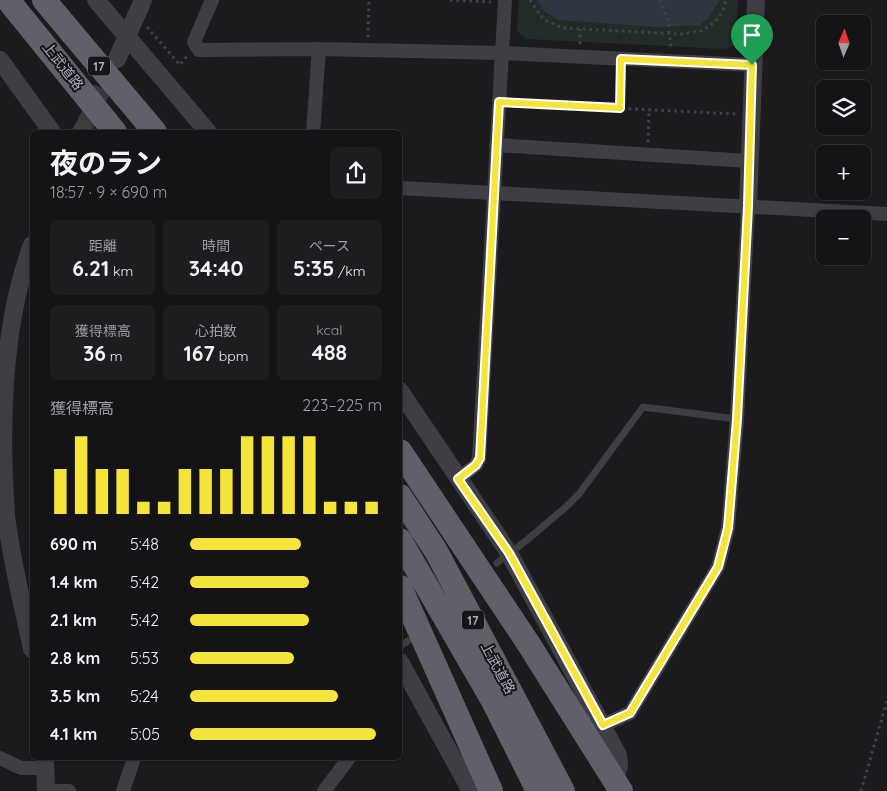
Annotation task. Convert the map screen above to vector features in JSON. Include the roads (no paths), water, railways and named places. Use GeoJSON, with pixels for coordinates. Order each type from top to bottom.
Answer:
{"type":"FeatureCollection","features":[{"type":"Feature","properties":{"kind":"highway","name":"上武道路"},"geometry":{"type":"LineString","coordinates":[[8,0],[113,130]]}},
{"type":"Feature","properties":{"kind":"highway","name":"上武道路"},"geometry":{"type":"LineString","coordinates":[[44,0],[153,130]]}},
{"type":"Feature","properties":{"kind":"highway"},"geometry":{"type":"LineString","coordinates":[[402,453],[528,643],[617,786]]}},
{"type":"Feature","properties":{"kind":"highway","name":"上武道路"},"geometry":{"type":"LineString","coordinates":[[402,499],[436,551],[563,791]]}},
{"type":"Feature","properties":{"kind":"highway","name":"上武道路"},"geometry":{"type":"LineString","coordinates":[[402,543],[493,701],[538,791]]}},
{"type":"Feature","properties":{"kind":"highway"},"geometry":{"type":"LineString","coordinates":[[402,592],[491,791]]}},
{"type":"Feature","properties":{"kind":"street"},"geometry":{"type":"LineString","coordinates":[[96,0],[206,130]]}},
{"type":"Feature","properties":{"kind":"street"},"geometry":{"type":"LineString","coordinates":[[116,59],[143,0]]}},
{"type":"Feature","properties":{"kind":"street"},"geometry":{"type":"LineString","coordinates":[[212,0],[197,35],[195,46],[199,50],[319,49],[502,53],[752,65]]}},
{"type":"Feature","properties":{"kind":"street"},"geometry":{"type":"LineString","coordinates":[[603,725],[630,713],[718,567],[728,528],[737,419],[756,0]]}},
{"type":"Feature","properties":{"kind":"street"},"geometry":{"type":"LineString","coordinates":[[458,479],[476,465],[480,458],[493,193],[505,2]]}},
{"type":"Feature","properties":{"kind":"street"},"geometry":{"type":"LineString","coordinates":[[313,130],[319,49]]}},
{"type":"Feature","properties":{"kind":"street"},"geometry":{"type":"LineString","coordinates":[[2,65],[51,130]]}},
{"type":"Feature","properties":{"kind":"street"},"geometry":{"type":"LineString","coordinates":[[496,145],[749,161]]}},
{"type":"Feature","properties":{"kind":"street"},"geometry":{"type":"LineString","coordinates":[[402,188],[887,214]]}},
{"type":"Feature","properties":{"kind":"street"},"geometry":{"type":"LineString","coordinates":[[30,252],[11,328],[4,379],[0,462],[6,516],[30,639]]}},
{"type":"Feature","properties":{"kind":"street"},"geometry":{"type":"LineString","coordinates":[[402,394],[458,479],[603,725],[618,755],[617,786]]}},
{"type":"Feature","properties":{"kind":"street"},"geometry":{"type":"LineString","coordinates":[[402,666],[471,791]]}},
{"type":"Feature","properties":{"kind":"street"},"geometry":{"type":"LineString","coordinates":[[0,758],[22,768],[45,763],[46,791],[69,791]]}},
{"type":"Feature","properties":{"kind":"street"},"geometry":{"type":"LineString","coordinates":[[123,791],[133,760]]}},
{"type":"Feature","properties":{"kind":"street"},"geometry":{"type":"LineString","coordinates":[[324,791],[347,760]]}},
{"type":"Feature","properties":{"kind":"lane"},"geometry":{"type":"LineString","coordinates":[[503,558],[579,494],[643,407],[737,419]]}},
{"type":"Feature","properties":{"kind":"lane"},"geometry":{"type":"LineString","coordinates":[[402,644],[408,640]]}},
{"type":"Feature","properties":{"kind":"water"},"geometry":{"type":"Polygon","coordinates":[[[537,0],[720,0],[708,18],[700,25],[658,27],[558,20],[544,11],[537,0]]]}},
{"type":"Feature","properties":{"kind":"tunnel"},"geometry":{"type":"LineString","coordinates":[[83,129],[112,68]]}}]}
